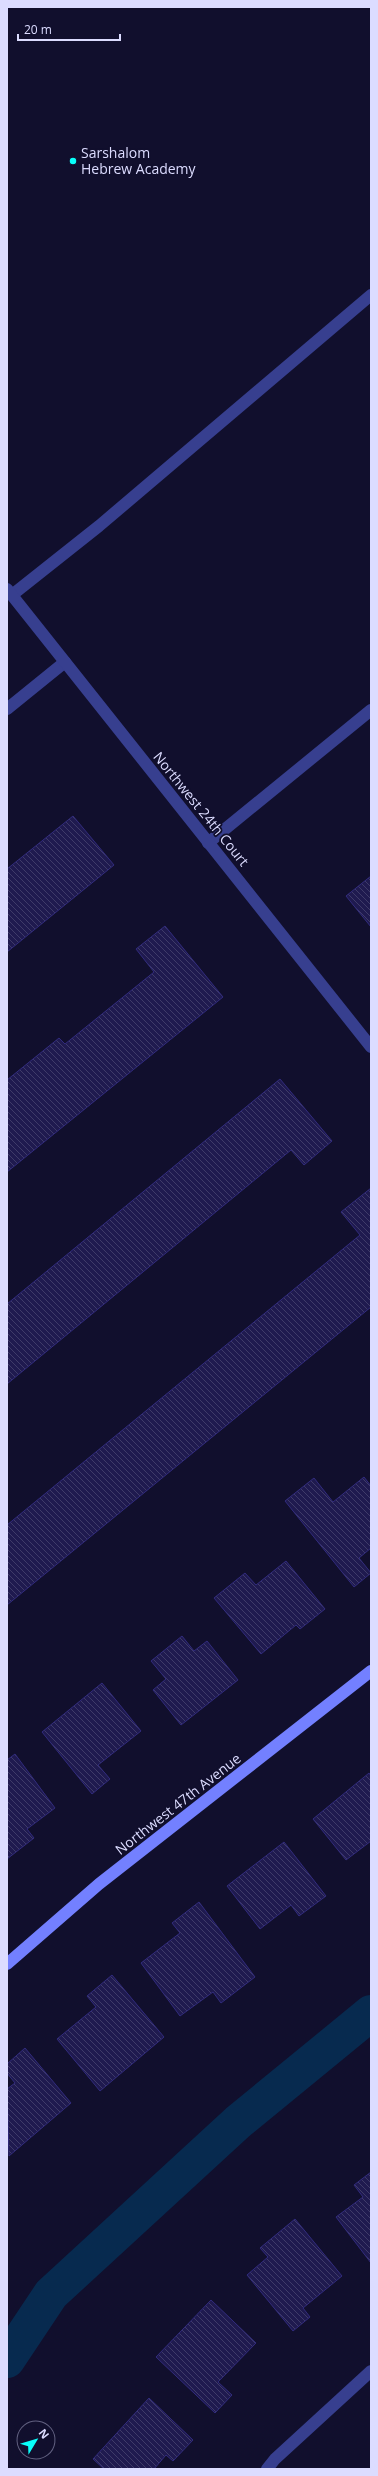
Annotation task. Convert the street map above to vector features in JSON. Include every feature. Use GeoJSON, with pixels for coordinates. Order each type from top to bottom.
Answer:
{"type":"FeatureCollection","features":[{"type":"Feature","properties":{"kind":"street"},"geometry":{"type":"LineString","coordinates":[[9,592],[99,526],[371,295]]}},
{"type":"Feature","properties":{"kind":"street","name":"Northwest 24th Court"},"geometry":{"type":"LineString","coordinates":[[9,592],[371,1047]]}},
{"type":"Feature","properties":{"kind":"street"},"geometry":{"type":"LineString","coordinates":[[7,709],[65,662]]}},
{"type":"Feature","properties":{"kind":"street"},"geometry":{"type":"LineString","coordinates":[[208,843],[371,710]]}},
{"type":"Feature","properties":{"kind":"street","name":"Northwest 47th Avenue"},"geometry":{"type":"LineString","coordinates":[[7,1964],[99,1884],[371,1671]]}},
{"type":"Feature","properties":{"kind":"street"},"geometry":{"type":"LineString","coordinates":[[267,2469],[275,2459],[371,2372]]}},
{"type":"Feature","properties":{"kind":"building"},"geometry":{"type":"Polygon","coordinates":[[[73,816],[114,865],[7,952],[7,869],[73,816]]]}},
{"type":"Feature","properties":{"kind":"building"},"geometry":{"type":"Polygon","coordinates":[[[371,876],[371,927],[346,896],[371,876]]]}},
{"type":"Feature","properties":{"kind":"building"},"geometry":{"type":"Polygon","coordinates":[[[165,926],[223,997],[7,1172],[7,1080],[59,1038],[65,1044],[154,972],[136,949],[165,926]]]}},
{"type":"Feature","properties":{"kind":"building"},"geometry":{"type":"Polygon","coordinates":[[[280,1079],[332,1141],[304,1165],[291,1150],[7,1384],[7,1304],[280,1079]]]}},
{"type":"Feature","properties":{"kind":"building"},"geometry":{"type":"Polygon","coordinates":[[[371,1188],[371,1307],[7,1605],[7,1525],[360,1235],[341,1212],[371,1188]]]}},
{"type":"Feature","properties":{"kind":"building"},"geometry":{"type":"Polygon","coordinates":[[[364,1477],[371,1486],[371,1548],[359,1558],[371,1573],[354,1587],[285,1501],[314,1478],[333,1502],[364,1477]]]}},
{"type":"Feature","properties":{"kind":"building"},"geometry":{"type":"Polygon","coordinates":[[[286,1561],[325,1609],[300,1629],[296,1625],[261,1654],[214,1598],[245,1573],[256,1585],[286,1561]]]}},
{"type":"Feature","properties":{"kind":"building"},"geometry":{"type":"Polygon","coordinates":[[[182,1636],[194,1651],[207,1641],[238,1680],[181,1725],[153,1690],[166,1679],[151,1661],[182,1636]]]}},
{"type":"Feature","properties":{"kind":"building"},"geometry":{"type":"Polygon","coordinates":[[[102,1683],[141,1731],[98,1765],[110,1779],[92,1794],[42,1732],[102,1683]]]}},
{"type":"Feature","properties":{"kind":"building"},"geometry":{"type":"Polygon","coordinates":[[[15,1754],[55,1808],[27,1829],[34,1838],[7,1859],[7,1760],[15,1754]]]}},
{"type":"Feature","properties":{"kind":"building"},"geometry":{"type":"Polygon","coordinates":[[[369,1773],[371,1776],[371,1841],[346,1860],[313,1819],[369,1773]]]}},
{"type":"Feature","properties":{"kind":"building"},"geometry":{"type":"Polygon","coordinates":[[[284,1842],[326,1896],[299,1916],[291,1905],[260,1929],[227,1886],[284,1842]]]}},
{"type":"Feature","properties":{"kind":"building"},"geometry":{"type":"Polygon","coordinates":[[[199,1902],[255,1977],[221,2003],[213,1992],[180,2016],[141,1963],[180,1933],[172,1923],[199,1902]]]}},
{"type":"Feature","properties":{"kind":"building"},"geometry":{"type":"Polygon","coordinates":[[[112,1975],[164,2037],[100,2091],[57,2039],[96,2007],[87,1996],[112,1975]]]}},
{"type":"Feature","properties":{"kind":"building"},"geometry":{"type":"Polygon","coordinates":[[[25,2048],[71,2103],[9,2156],[7,2089],[15,2083],[7,2073],[7,2064],[25,2048]]]}},
{"type":"Feature","properties":{"kind":"building"},"geometry":{"type":"Polygon","coordinates":[[[371,2172],[371,2263],[336,2217],[363,2197],[354,2185],[371,2172]]]}},
{"type":"Feature","properties":{"kind":"building"},"geometry":{"type":"Polygon","coordinates":[[[295,2219],[342,2276],[303,2308],[310,2317],[293,2331],[247,2275],[268,2257],[260,2248],[295,2219]]]}},
{"type":"Feature","properties":{"kind":"building"},"geometry":{"type":"Polygon","coordinates":[[[211,2300],[256,2343],[218,2382],[232,2395],[215,2413],[156,2357],[211,2300]]]}},
{"type":"Feature","properties":{"kind":"building"},"geometry":{"type":"Polygon","coordinates":[[[149,2398],[193,2440],[173,2461],[166,2455],[154,2469],[104,2469],[93,2459],[149,2398]]]}},
{"type":"Feature","properties":{"kind":"waterway"},"geometry":{"type":"LineString","coordinates":[[7,2360],[51,2294],[238,2122],[371,2013]]}},
{"type":"Feature","properties":{"kind":"place","name":"Sarshalom Hebrew Academy"},"geometry":{"type":"Point","coordinates":[73,161]}}]}
